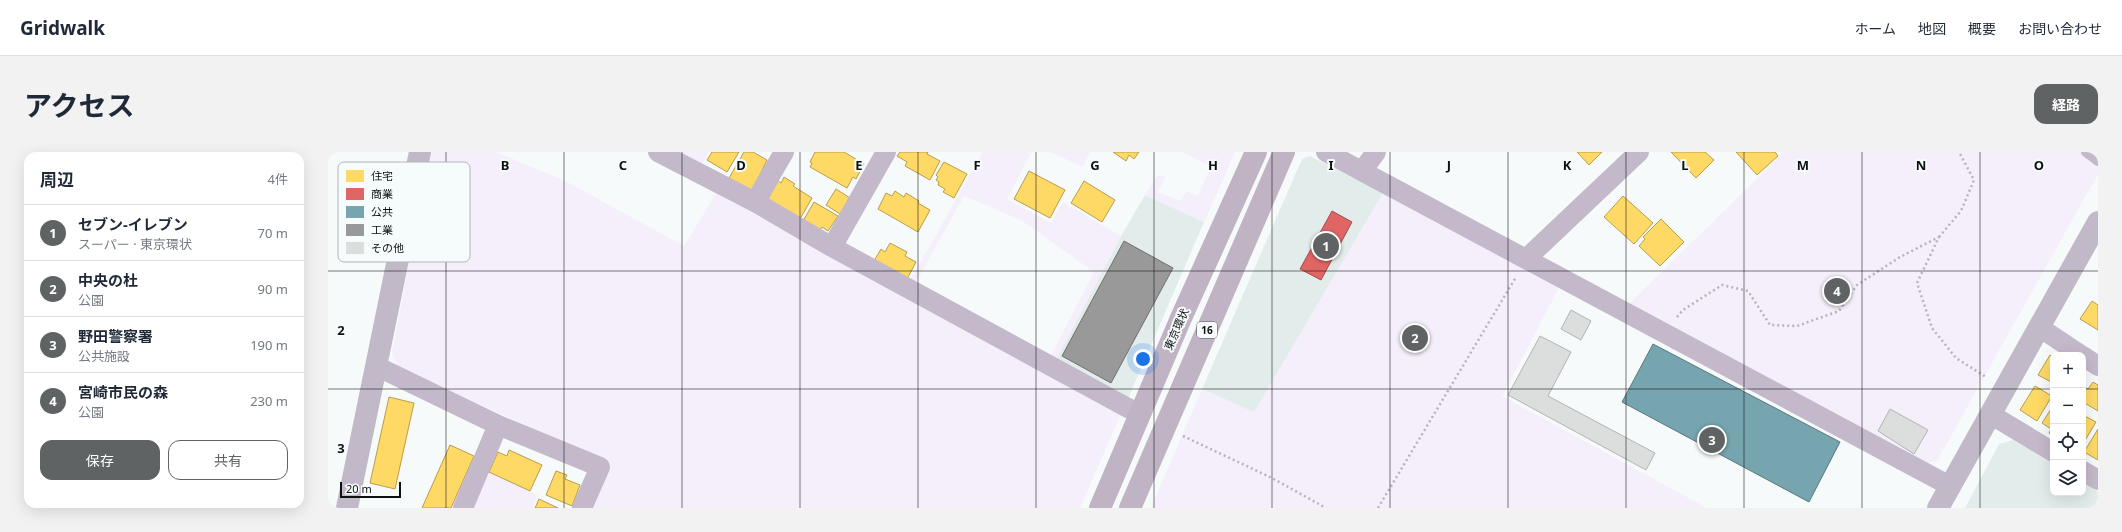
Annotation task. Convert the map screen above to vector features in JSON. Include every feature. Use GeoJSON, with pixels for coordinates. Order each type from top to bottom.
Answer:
{"type":"FeatureCollection","features":[{"type":"Feature","properties":{"kind":"highway","name":"東京環状"},"geometry":{"type":"LineString","coordinates":[[1100,508],[1139,414],[1256,152]]}},
{"type":"Feature","properties":{"kind":"highway","name":"16"},"geometry":{"type":"LineString","coordinates":[[1130,508],[1284,152]]}},
{"type":"Feature","properties":{"kind":"street"},"geometry":{"type":"LineString","coordinates":[[418,162],[420,152]]}},
{"type":"Feature","properties":{"kind":"street"},"geometry":{"type":"LineString","coordinates":[[658,152],[755,202],[832,247],[1139,414]]}},
{"type":"Feature","properties":{"kind":"street"},"geometry":{"type":"LineString","coordinates":[[755,202],[784,152]]}},
{"type":"Feature","properties":{"kind":"street"},"geometry":{"type":"LineString","coordinates":[[832,247],[886,152]]}},
{"type":"Feature","properties":{"kind":"street"},"geometry":{"type":"LineString","coordinates":[[1326,152],[1950,486]]}},
{"type":"Feature","properties":{"kind":"street"},"geometry":{"type":"LineString","coordinates":[[1362,171],[1376,152]]}},
{"type":"Feature","properties":{"kind":"street"},"geometry":{"type":"LineString","coordinates":[[1526,259],[1639,152]]}},
{"type":"Feature","properties":{"kind":"street"},"geometry":{"type":"LineString","coordinates":[[1938,508],[2098,222]]}},
{"type":"Feature","properties":{"kind":"street"},"geometry":{"type":"LineString","coordinates":[[347,508],[397,262]]}},
{"type":"Feature","properties":{"kind":"street"},"geometry":{"type":"LineString","coordinates":[[2039,327],[2076,352]]}},
{"type":"Feature","properties":{"kind":"street"},"geometry":{"type":"LineString","coordinates":[[2086,358],[2098,366]]}},
{"type":"Feature","properties":{"kind":"street"},"geometry":{"type":"LineString","coordinates":[[376,366],[498,425],[600,467],[582,508]]}},
{"type":"Feature","properties":{"kind":"street"},"geometry":{"type":"LineString","coordinates":[[1990,414],[2050,450]]}},
{"type":"Feature","properties":{"kind":"street"},"geometry":{"type":"LineString","coordinates":[[463,508],[498,425]]}},
{"type":"Feature","properties":{"kind":"street"},"geometry":{"type":"LineString","coordinates":[[2086,472],[2098,480]]}},
{"type":"Feature","properties":{"kind":"lane"},"geometry":{"type":"LineString","coordinates":[[2086,152],[2098,161]]}},
{"type":"Feature","properties":{"kind":"path"},"geometry":{"type":"LineString","coordinates":[[1959,152],[1974,180],[1961,211],[1939,237],[1917,283],[1932,328],[1956,358],[1988,378]]}},
{"type":"Feature","properties":{"kind":"path"},"geometry":{"type":"LineString","coordinates":[[1664,333],[1683,310],[1722,285],[1748,291],[1770,325],[1797,326],[1839,311],[1857,285],[1900,257],[1939,237]]}},
{"type":"Feature","properties":{"kind":"path"},"geometry":{"type":"LineString","coordinates":[[1378,508],[1526,259]]}},
{"type":"Feature","properties":{"kind":"path"},"geometry":{"type":"LineString","coordinates":[[1179,434],[1272,478],[1326,508]]}},
{"type":"Feature","properties":{"kind":"shaded area"},"geometry":{"type":"Polygon","coordinates":[[[431,152],[496,152],[567,182],[684,246],[719,189],[1123,409],[1080,508],[592,508],[611,464],[398,367],[392,352],[410,262],[470,262],[470,162],[429,162],[431,152]]]}},
{"type":"Feature","properties":{"kind":"shaded area"},"geometry":{"type":"Polygon","coordinates":[[[673,152],[709,152],[700,167],[673,152]]]}},
{"type":"Feature","properties":{"kind":"shaded area"},"geometry":{"type":"Polygon","coordinates":[[[983,152],[1032,152],[1007,199],[1051,223],[1063,202],[1121,236],[1055,362],[908,284],[983,152]],[[964,196],[915,284],[1051,355],[1094,272],[1021,220],[964,196]]]}},
{"type":"Feature","properties":{"kind":"shaded area"},"geometry":{"type":"Polygon","coordinates":[[[1050,152],[1090,152],[1083,167],[1050,152]]]}},
{"type":"Feature","properties":{"kind":"shaded area"},"geometry":{"type":"Polygon","coordinates":[[[1182,152],[1235,152],[1204,222],[1145,195],[1158,175],[1166,177],[1157,192],[1181,201],[1186,191],[1198,196],[1211,166],[1182,152]]]}},
{"type":"Feature","properties":{"kind":"shaded area"},"geometry":{"type":"Polygon","coordinates":[[[1784,152],[2098,152],[2098,174],[1937,461],[1927,463],[1629,304],[1784,152]]]}},
{"type":"Feature","properties":{"kind":"shaded area"},"geometry":{"type":"Polygon","coordinates":[[[1310,156],[1383,193],[1254,413],[1202,389],[1302,159],[1310,156]]]}},
{"type":"Feature","properties":{"kind":"shaded area"},"geometry":{"type":"Polygon","coordinates":[[[1383,193],[1560,286],[1502,396],[1707,508],[1151,508],[1202,389],[1254,412],[1383,193]]]}},
{"type":"Feature","properties":{"kind":"shaded area"},"geometry":{"type":"Polygon","coordinates":[[[1145,195],[1204,222],[1127,401],[1055,362],[1121,236],[1145,195]]]}},
{"type":"Feature","properties":{"kind":"shaded area"},"geometry":{"type":"Polygon","coordinates":[[[2013,440],[2050,462],[2050,496],[2086,496],[2086,484],[2098,492],[2098,508],[1965,508],[1999,444],[2013,440]]]}},
{"type":"Feature","properties":{"kind":"shaded area"},"geometry":{"type":"Polygon","coordinates":[[[488,472],[538,495],[532,508],[473,508],[488,472]]]}},
{"type":"Feature","properties":{"kind":"building: 住宅"},"geometry":{"type":"Polygon","coordinates":[[[712,152],[739,152],[727,172],[707,160],[712,152]]]}},
{"type":"Feature","properties":{"kind":"building: 住宅"},"geometry":{"type":"Polygon","coordinates":[[[744,152],[753,152],[767,160],[752,191],[729,178],[744,152]]]}},
{"type":"Feature","properties":{"kind":"building: 住宅"},"geometry":{"type":"Polygon","coordinates":[[[815,152],[844,152],[864,164],[856,179],[853,177],[847,188],[810,167],[812,163],[810,162],[815,152]]]}},
{"type":"Feature","properties":{"kind":"building: 住宅"},"geometry":{"type":"Polygon","coordinates":[[[900,152],[928,152],[927,154],[940,161],[930,180],[905,166],[907,162],[897,156],[900,152]]]}},
{"type":"Feature","properties":{"kind":"building: 住宅"},"geometry":{"type":"Polygon","coordinates":[[[1113,152],[1139,152],[1134,159],[1129,155],[1126,161],[1113,152]]]}},
{"type":"Feature","properties":{"kind":"building: 住宅"},"geometry":{"type":"Polygon","coordinates":[[[1577,152],[1602,152],[1589,165],[1577,152]]]}},
{"type":"Feature","properties":{"kind":"building: 住宅"},"geometry":{"type":"Polygon","coordinates":[[[1671,152],[1705,152],[1714,160],[1696,178],[1671,152]]]}},
{"type":"Feature","properties":{"kind":"building: 住宅"},"geometry":{"type":"Polygon","coordinates":[[[1736,152],[1775,152],[1778,156],[1757,175],[1736,152]]]}},
{"type":"Feature","properties":{"kind":"building: 住宅"},"geometry":{"type":"Polygon","coordinates":[[[944,162],[967,174],[954,198],[943,192],[945,189],[938,185],[939,182],[936,180],[938,177],[936,175],[944,162]]]}},
{"type":"Feature","properties":{"kind":"building: 住宅"},"geometry":{"type":"Polygon","coordinates":[[[1029,171],[1065,190],[1050,218],[1014,199],[1029,171]]]}},
{"type":"Feature","properties":{"kind":"building: 住宅"},"geometry":{"type":"Polygon","coordinates":[[[784,177],[795,184],[793,186],[812,198],[800,219],[768,199],[778,181],[781,183],[784,177]]]}},
{"type":"Feature","properties":{"kind":"building: 住宅"},"geometry":{"type":"Polygon","coordinates":[[[1084,181],[1115,200],[1102,222],[1071,203],[1084,181]]]}},
{"type":"Feature","properties":{"kind":"building: 住宅"},"geometry":{"type":"Polygon","coordinates":[[[836,189],[850,198],[840,214],[826,205],[836,189]]]}},
{"type":"Feature","properties":{"kind":"building: 住宅"},"geometry":{"type":"Polygon","coordinates":[[[895,191],[904,197],[906,193],[919,201],[918,203],[930,210],[918,232],[878,209],[886,193],[892,196],[895,191]]]}},
{"type":"Feature","properties":{"kind":"building: 住宅"},"geometry":{"type":"Polygon","coordinates":[[[1623,196],[1653,223],[1634,244],[1604,217],[1623,196]]]}},
{"type":"Feature","properties":{"kind":"building: 住宅"},"geometry":{"type":"Polygon","coordinates":[[[814,202],[838,216],[828,231],[822,227],[819,231],[803,221],[814,202]]]}},
{"type":"Feature","properties":{"kind":"building: 住宅"},"geometry":{"type":"Polygon","coordinates":[[[1661,219],[1684,242],[1660,266],[1639,246],[1645,239],[1643,237],[1661,219]]]}},
{"type":"Feature","properties":{"kind":"building: 住宅"},"geometry":{"type":"Polygon","coordinates":[[[890,243],[907,252],[905,256],[916,262],[907,279],[874,261],[881,249],[885,252],[890,243]]]}},
{"type":"Feature","properties":{"kind":"building: 住宅"},"geometry":{"type":"Polygon","coordinates":[[[2092,301],[2098,305],[2098,330],[2080,319],[2092,301]]]}},
{"type":"Feature","properties":{"kind":"building: 住宅"},"geometry":{"type":"Polygon","coordinates":[[[2050,355],[2050,381],[2038,375],[2050,355]]]}},
{"type":"Feature","properties":{"kind":"building: 住宅"},"geometry":{"type":"Polygon","coordinates":[[[2093,382],[2098,385],[2098,411],[2086,404],[2086,388],[2088,389],[2093,382]]]}},
{"type":"Feature","properties":{"kind":"building: 住宅"},"geometry":{"type":"Polygon","coordinates":[[[2035,386],[2050,395],[2050,399],[2037,421],[2020,410],[2035,386]]]}},
{"type":"Feature","properties":{"kind":"building: 住宅"},"geometry":{"type":"Polygon","coordinates":[[[389,397],[414,403],[395,489],[370,483],[389,397]]]}},
{"type":"Feature","properties":{"kind":"building: 住宅"},"geometry":{"type":"Polygon","coordinates":[[[2050,411],[2050,428],[2042,423],[2050,411]]]}},
{"type":"Feature","properties":{"kind":"building: 住宅"},"geometry":{"type":"Polygon","coordinates":[[[2086,417],[2096,422],[2086,439],[2086,417]]]}},
{"type":"Feature","properties":{"kind":"building: 住宅"},"geometry":{"type":"Polygon","coordinates":[[[2098,429],[2098,460],[2086,453],[2086,449],[2098,429]]]}},
{"type":"Feature","properties":{"kind":"building: 住宅"},"geometry":{"type":"Polygon","coordinates":[[[450,445],[474,456],[451,508],[422,508],[450,445]]]}},
{"type":"Feature","properties":{"kind":"building: 住宅"},"geometry":{"type":"Polygon","coordinates":[[[509,450],[542,465],[530,491],[489,472],[498,452],[507,456],[509,450]]]}},
{"type":"Feature","properties":{"kind":"building: 住宅"},"geometry":{"type":"Polygon","coordinates":[[[556,471],[567,475],[565,479],[580,485],[572,506],[546,495],[556,471]]]}},
{"type":"Feature","properties":{"kind":"building: 住宅"},"geometry":{"type":"Polygon","coordinates":[[[539,499],[558,508],[535,508],[539,499]]]}},
{"type":"Feature","properties":{"kind":"building: 商業"},"geometry":{"type":"Polygon","coordinates":[[[1332,211],[1352,222],[1321,280],[1300,269],[1332,211]]]}},
{"type":"Feature","properties":{"kind":"building: 公共"},"geometry":{"type":"Polygon","coordinates":[[[1653,344],[1840,442],[1809,502],[1622,402],[1653,344]]]}},
{"type":"Feature","properties":{"kind":"building: 工業"},"geometry":{"type":"Polygon","coordinates":[[[1124,241],[1173,268],[1111,383],[1062,356],[1124,241]]]}},
{"type":"Feature","properties":{"kind":"building: その他"},"geometry":{"type":"Polygon","coordinates":[[[1571,310],[1591,321],[1581,340],[1561,329],[1571,310]]]}},
{"type":"Feature","properties":{"kind":"building: その他"},"geometry":{"type":"Polygon","coordinates":[[[1540,336],[1571,352],[1548,396],[1655,453],[1646,470],[1508,395],[1540,336]]]}},
{"type":"Feature","properties":{"kind":"building: その他"},"geometry":{"type":"Polygon","coordinates":[[[1890,409],[1928,430],[1914,454],[1878,431],[1890,409]]]}},
{"type":"Feature","properties":{"kind":"place","name":"セブン-イレブン"},"geometry":{"type":"Point","coordinates":[1326,246]}},
{"type":"Feature","properties":{"kind":"place","name":"宮崎市民の森"},"geometry":{"type":"Point","coordinates":[1837,291]}},
{"type":"Feature","properties":{"kind":"place","name":"中央の杜"},"geometry":{"type":"Point","coordinates":[1415,338]}},
{"type":"Feature","properties":{"kind":"place","name":"野田警察署"},"geometry":{"type":"Point","coordinates":[1712,440]}}]}
